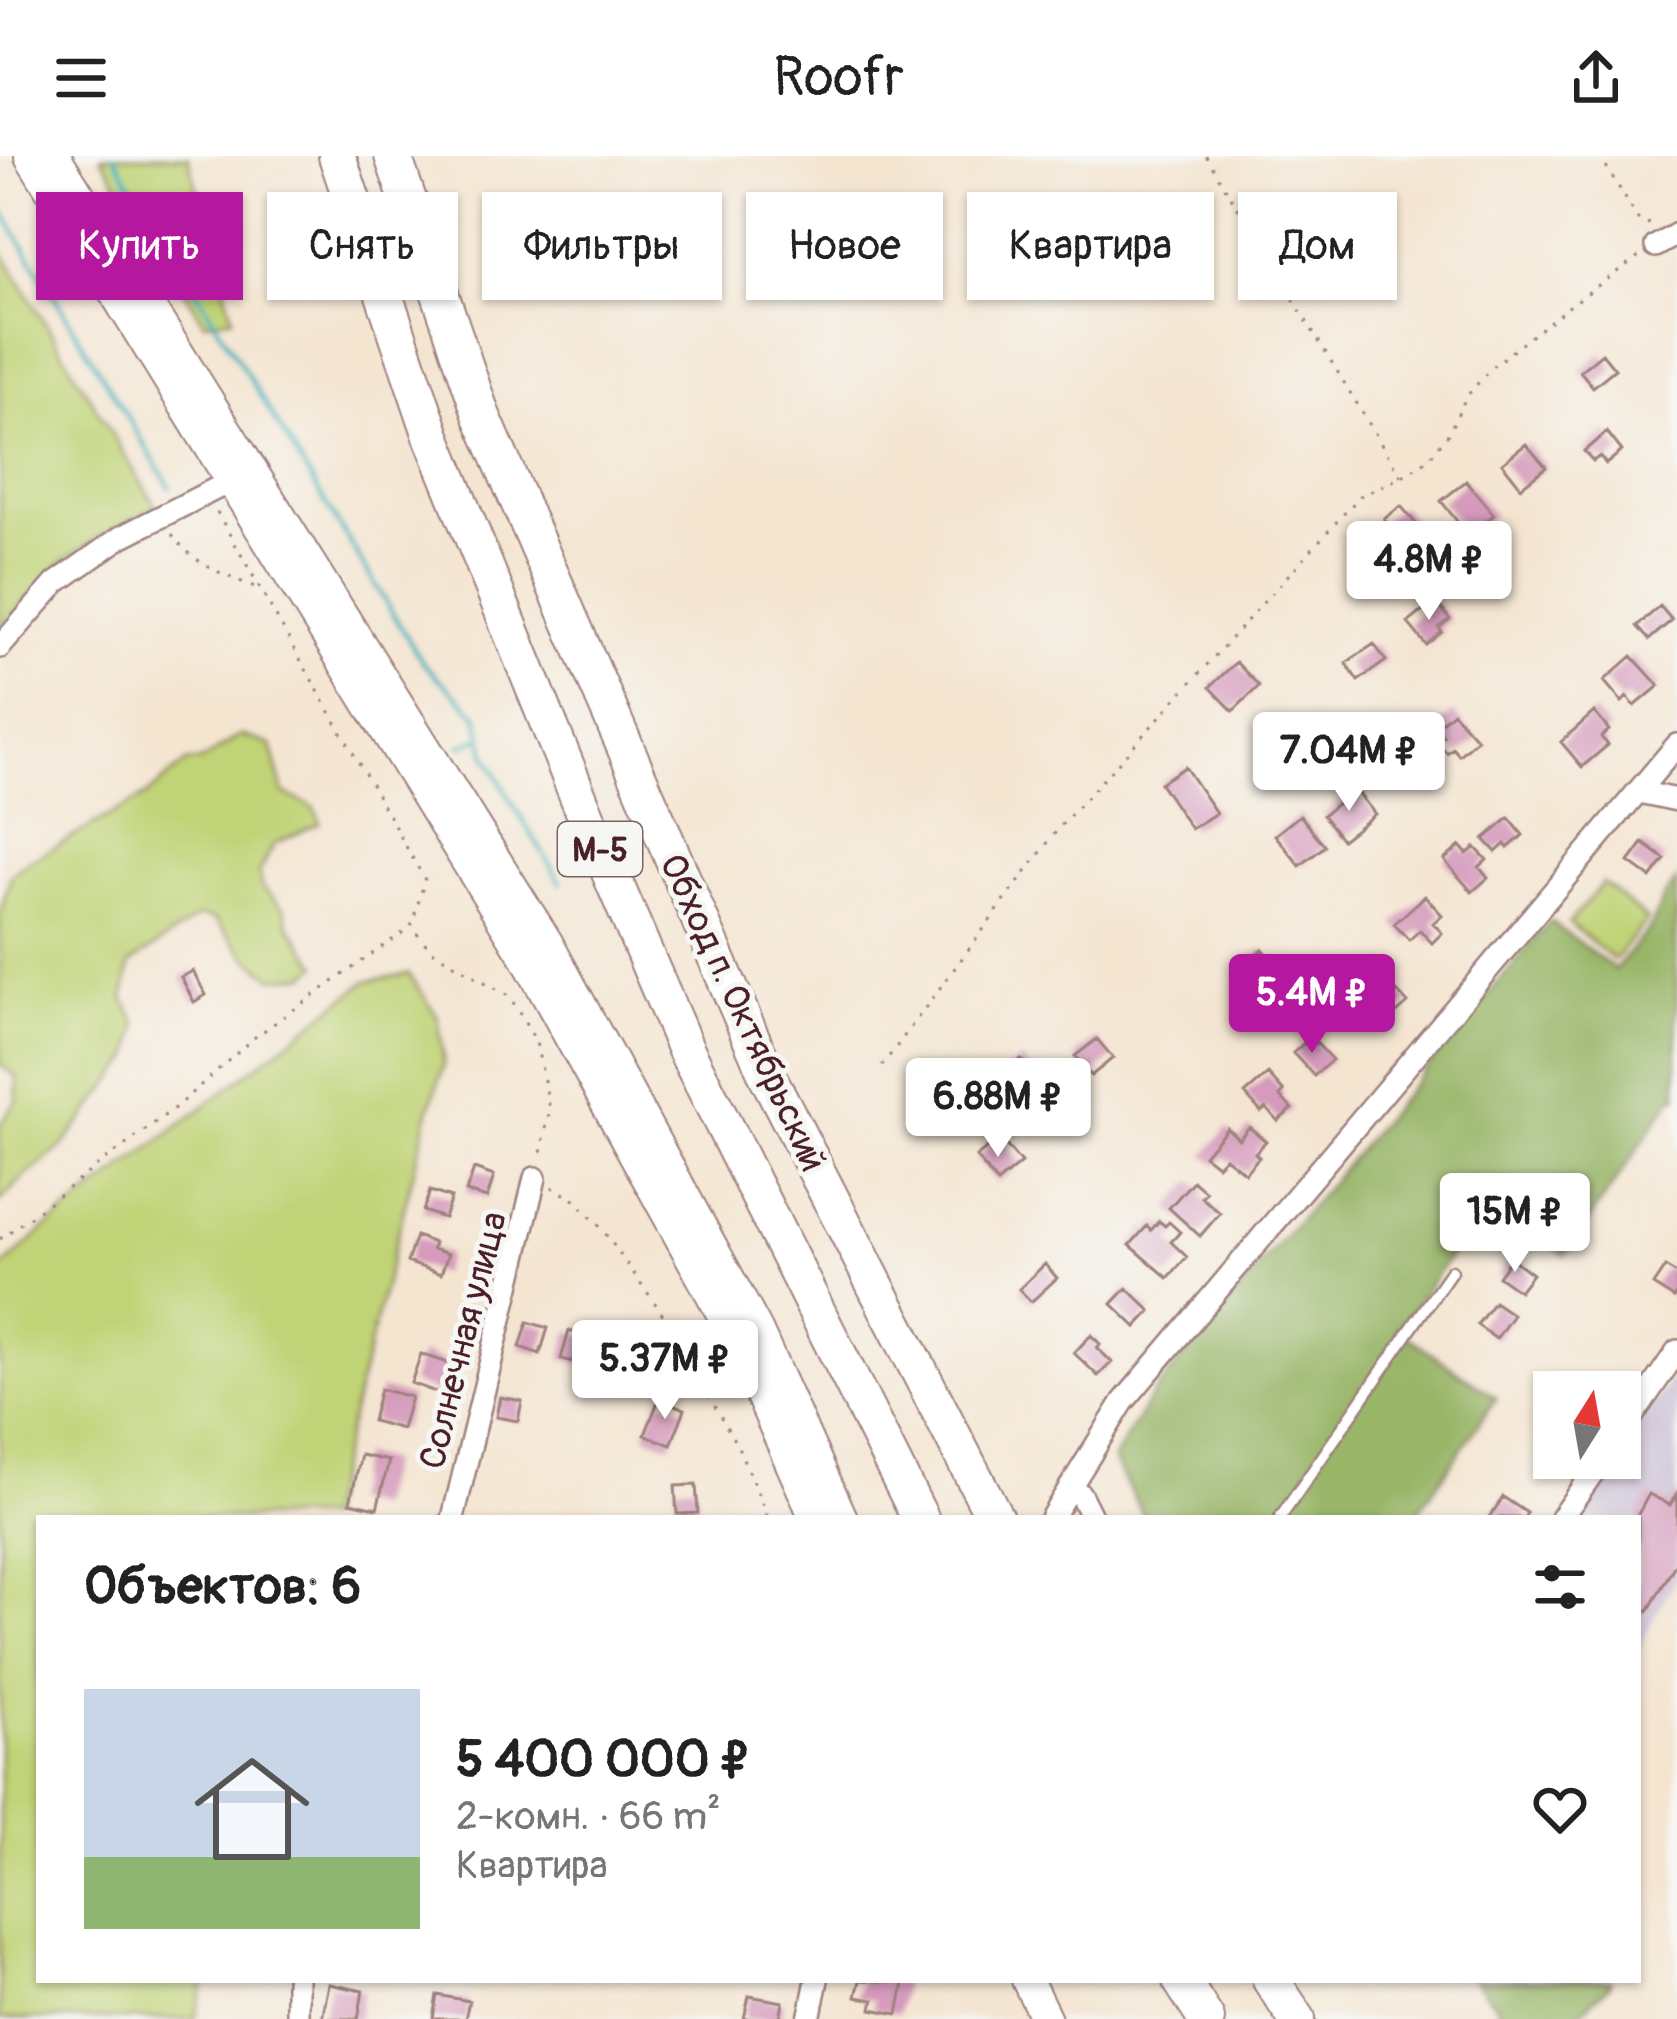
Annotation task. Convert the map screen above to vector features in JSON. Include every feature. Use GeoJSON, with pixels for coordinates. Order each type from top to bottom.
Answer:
{"type":"FeatureCollection","features":[{"type":"Feature","properties":{"kind":"highway","name":"Обход п. Октябрьский"},"geometry":{"type":"LineString","coordinates":[[337,156],[432,436],[686,1051],[918,1515]]}},
{"type":"Feature","properties":{"kind":"highway","name":"Обход п. Октябрьский"},"geometry":{"type":"LineString","coordinates":[[393,156],[481,414],[768,1077],[989,1507]]}},
{"type":"Feature","properties":{"kind":"highway"},"geometry":{"type":"LineString","coordinates":[[1183,1983],[1207,2019]]}},
{"type":"Feature","properties":{"kind":"highway"},"geometry":{"type":"LineString","coordinates":[[1272,1983],[1297,2019]]}},
{"type":"Feature","properties":{"kind":"main road"},"geometry":{"type":"LineString","coordinates":[[29,156],[219,488],[525,956],[736,1339],[814,1515]]}},
{"type":"Feature","properties":{"kind":"main road"},"geometry":{"type":"LineString","coordinates":[[56,156],[547,942],[757,1330],[841,1515]]}},
{"type":"Feature","properties":{"kind":"main road"},"geometry":{"type":"LineString","coordinates":[[1029,1983],[1046,2019]]}},
{"type":"Feature","properties":{"kind":"street"},"geometry":{"type":"LineString","coordinates":[[1656,246],[1677,234]]}},
{"type":"Feature","properties":{"kind":"street"},"geometry":{"type":"LineString","coordinates":[[0,647],[56,584],[121,537],[219,488]]}},
{"type":"Feature","properties":{"kind":"street"},"geometry":{"type":"LineString","coordinates":[[1053,1515],[1123,1402],[1677,745]]}},
{"type":"Feature","properties":{"kind":"street"},"geometry":{"type":"LineString","coordinates":[[1639,792],[1677,800]]}},
{"type":"Feature","properties":{"kind":"street","name":"Солнечная улица"},"geometry":{"type":"LineString","coordinates":[[455,1515],[536,1178]]}},
{"type":"Feature","properties":{"kind":"street"},"geometry":{"type":"LineString","coordinates":[[1641,1404],[1677,1352]]}},
{"type":"Feature","properties":{"kind":"street"},"geometry":{"type":"LineString","coordinates":[[1564,1515],[1589,1479]]}},
{"type":"Feature","properties":{"kind":"street"},"geometry":{"type":"LineString","coordinates":[[1070,1487],[1081,1494],[1091,1515]]}},
{"type":"Feature","properties":{"kind":"street"},"geometry":{"type":"LineString","coordinates":[[297,1983],[297,2019]]}},
{"type":"Feature","properties":{"kind":"street"},"geometry":{"type":"LineString","coordinates":[[809,2019],[816,1983]]}},
{"type":"Feature","properties":{"kind":"lane"},"geometry":{"type":"LineString","coordinates":[[1282,1515],[1451,1271]]}},
{"type":"Feature","properties":{"kind":"path"},"geometry":{"type":"LineString","coordinates":[[1206,156],[1402,477]]}},
{"type":"Feature","properties":{"kind":"path"},"geometry":{"type":"LineString","coordinates":[[882,1066],[1058,829],[1360,496],[1427,460],[1448,434],[1466,397],[1492,367],[1625,263],[1656,246],[1650,224],[1639,221],[1600,156]]}},
{"type":"Feature","properties":{"kind":"path"},"geometry":{"type":"LineString","coordinates":[[0,1239],[176,1107],[255,1037],[411,927],[425,880],[260,589],[219,488]]}},
{"type":"Feature","properties":{"kind":"path"},"geometry":{"type":"LineString","coordinates":[[160,518],[179,545],[215,573],[260,589]]}},
{"type":"Feature","properties":{"kind":"path"},"geometry":{"type":"LineString","coordinates":[[411,927],[432,950],[510,997],[536,1042],[550,1109],[536,1178],[575,1200],[602,1229],[660,1310],[739,1449],[767,1515]]}},
{"type":"Feature","properties":{"kind":"shaded area"},"geometry":{"type":"Polygon","coordinates":[[[1677,1372],[1677,1577],[1641,1646],[1641,1515],[1574,1515],[1601,1479],[1641,1479],[1641,1423],[1677,1372]]]}},
{"type":"Feature","properties":{"kind":"green space"},"geometry":{"type":"Polygon","coordinates":[[[101,156],[188,156],[198,192],[123,192],[101,156]]]}},
{"type":"Feature","properties":{"kind":"green space"},"geometry":{"type":"Polygon","coordinates":[[[0,248],[156,507],[106,532],[58,565],[0,629],[0,248]]]}},
{"type":"Feature","properties":{"kind":"green space"},"geometry":{"type":"Polygon","coordinates":[[[190,300],[228,300],[233,317],[204,322],[190,300]]]}},
{"type":"Feature","properties":{"kind":"green space"},"geometry":{"type":"Polygon","coordinates":[[[241,735],[271,745],[284,793],[315,808],[320,823],[274,844],[259,873],[262,887],[285,909],[289,925],[318,965],[306,975],[274,978],[248,958],[215,920],[199,916],[130,964],[124,998],[138,1026],[131,1058],[62,1147],[0,1202],[0,1124],[17,1101],[17,1077],[0,1065],[0,913],[11,876],[24,864],[147,795],[186,762],[201,761],[241,735]]]}},
{"type":"Feature","properties":{"kind":"green space"},"geometry":{"type":"Polygon","coordinates":[[[1676,880],[1677,1097],[1565,1255],[1487,1202],[1398,1330],[1496,1398],[1418,1512],[1421,1515],[1143,1515],[1113,1460],[1152,1395],[1550,921],[1615,970],[1652,925],[1676,880]]]}},
{"type":"Feature","properties":{"kind":"green space"},"geometry":{"type":"Polygon","coordinates":[[[1603,883],[1647,920],[1614,960],[1569,923],[1603,883]]]}},
{"type":"Feature","properties":{"kind":"green space"},"geometry":{"type":"Polygon","coordinates":[[[409,974],[438,1017],[444,1065],[326,1515],[36,1515],[36,1983],[204,1983],[195,2019],[0,2019],[0,1270],[45,1229],[367,981],[409,974]]]}},
{"type":"Feature","properties":{"kind":"green space"},"geometry":{"type":"Polygon","coordinates":[[[1477,1983],[1609,1983],[1574,2019],[1503,2019],[1477,1983]]]}},
{"type":"Feature","properties":{"kind":"building"},"geometry":{"type":"Polygon","coordinates":[[[1602,353],[1615,369],[1593,387],[1580,371],[1602,353]]]}},
{"type":"Feature","properties":{"kind":"building"},"geometry":{"type":"Polygon","coordinates":[[[1607,432],[1622,451],[1606,464],[1600,456],[1593,461],[1584,451],[1607,432]]]}},
{"type":"Feature","properties":{"kind":"building"},"geometry":{"type":"Polygon","coordinates":[[[1526,444],[1546,467],[1521,487],[1502,463],[1526,444]]]}},
{"type":"Feature","properties":{"kind":"building"},"geometry":{"type":"Polygon","coordinates":[[[1466,481],[1494,515],[1468,535],[1441,501],[1466,481]]]}},
{"type":"Feature","properties":{"kind":"building"},"geometry":{"type":"Polygon","coordinates":[[[1401,506],[1422,531],[1405,544],[1384,519],[1401,506]]]}},
{"type":"Feature","properties":{"kind":"building"},"geometry":{"type":"Polygon","coordinates":[[[1435,601],[1450,619],[1426,645],[1408,623],[1435,601]]]}},
{"type":"Feature","properties":{"kind":"building"},"geometry":{"type":"Polygon","coordinates":[[[1660,606],[1672,620],[1649,640],[1637,626],[1660,606]]]}},
{"type":"Feature","properties":{"kind":"building"},"geometry":{"type":"Polygon","coordinates":[[[1374,644],[1386,661],[1358,681],[1346,663],[1374,644]]]}},
{"type":"Feature","properties":{"kind":"building"},"geometry":{"type":"Polygon","coordinates":[[[1632,656],[1659,686],[1635,706],[1627,697],[1622,702],[1604,681],[1632,656]]]}},
{"type":"Feature","properties":{"kind":"building"},"geometry":{"type":"Polygon","coordinates":[[[1236,662],[1259,686],[1233,711],[1210,687],[1236,662]]]}},
{"type":"Feature","properties":{"kind":"building"},"geometry":{"type":"Polygon","coordinates":[[[1453,712],[1477,739],[1459,755],[1453,748],[1447,753],[1437,742],[1443,736],[1435,728],[1453,712]]]}},
{"type":"Feature","properties":{"kind":"building"},"geometry":{"type":"Polygon","coordinates":[[[1594,712],[1609,730],[1601,737],[1608,745],[1582,767],[1561,742],[1594,712]]]}},
{"type":"Feature","properties":{"kind":"building"},"geometry":{"type":"Polygon","coordinates":[[[1185,767],[1216,813],[1191,829],[1160,783],[1185,767]]]}},
{"type":"Feature","properties":{"kind":"building"},"geometry":{"type":"Polygon","coordinates":[[[1355,789],[1375,814],[1342,840],[1323,815],[1355,789]]]}},
{"type":"Feature","properties":{"kind":"building"},"geometry":{"type":"Polygon","coordinates":[[[1300,815],[1325,846],[1300,866],[1275,835],[1300,815]]]}},
{"type":"Feature","properties":{"kind":"building"},"geometry":{"type":"Polygon","coordinates":[[[1509,818],[1523,835],[1496,852],[1484,839],[1509,818]]]}},
{"type":"Feature","properties":{"kind":"building"},"geometry":{"type":"Polygon","coordinates":[[[1643,843],[1665,859],[1651,878],[1629,862],[1643,843]]]}},
{"type":"Feature","properties":{"kind":"building"},"geometry":{"type":"Polygon","coordinates":[[[1460,846],[1467,854],[1475,847],[1487,860],[1479,867],[1488,878],[1472,892],[1444,860],[1460,846]]]}},
{"type":"Feature","properties":{"kind":"building"},"geometry":{"type":"Polygon","coordinates":[[[1425,896],[1442,915],[1433,923],[1442,933],[1432,943],[1420,930],[1409,940],[1394,924],[1425,896]]]}},
{"type":"Feature","properties":{"kind":"building"},"geometry":{"type":"Polygon","coordinates":[[[1263,949],[1284,975],[1267,989],[1246,963],[1263,949]]]}},
{"type":"Feature","properties":{"kind":"building"},"geometry":{"type":"Polygon","coordinates":[[[193,971],[206,995],[194,1002],[181,977],[193,971]]]}},
{"type":"Feature","properties":{"kind":"building"},"geometry":{"type":"Polygon","coordinates":[[[1345,974],[1372,1004],[1351,1023],[1324,992],[1345,974]]]}},
{"type":"Feature","properties":{"kind":"building"},"geometry":{"type":"Polygon","coordinates":[[[1391,985],[1408,1003],[1391,1018],[1374,999],[1391,985]]]}},
{"type":"Feature","properties":{"kind":"building"},"geometry":{"type":"Polygon","coordinates":[[[1311,1037],[1332,1060],[1314,1076],[1293,1053],[1311,1037]]]}},
{"type":"Feature","properties":{"kind":"building"},"geometry":{"type":"Polygon","coordinates":[[[1097,1039],[1113,1058],[1091,1076],[1075,1056],[1097,1039]]]}},
{"type":"Feature","properties":{"kind":"building"},"geometry":{"type":"Polygon","coordinates":[[[1021,1059],[1037,1077],[1008,1100],[993,1081],[1021,1059]]]}},
{"type":"Feature","properties":{"kind":"building"},"geometry":{"type":"Polygon","coordinates":[[[1268,1074],[1292,1109],[1278,1121],[1266,1108],[1261,1112],[1245,1094],[1268,1074]]]}},
{"type":"Feature","properties":{"kind":"building"},"geometry":{"type":"Polygon","coordinates":[[[1249,1127],[1266,1141],[1245,1173],[1225,1157],[1217,1165],[1204,1155],[1227,1128],[1239,1139],[1249,1127]]]}},
{"type":"Feature","properties":{"kind":"building"},"geometry":{"type":"Polygon","coordinates":[[[1000,1138],[1021,1163],[997,1183],[976,1157],[1000,1138]]]}},
{"type":"Feature","properties":{"kind":"building"},"geometry":{"type":"Polygon","coordinates":[[[474,1169],[494,1176],[487,1198],[466,1192],[474,1169]]]}},
{"type":"Feature","properties":{"kind":"building"},"geometry":{"type":"Polygon","coordinates":[[[1193,1181],[1206,1192],[1201,1197],[1220,1213],[1200,1236],[1169,1208],[1193,1181]]]}},
{"type":"Feature","properties":{"kind":"building"},"geometry":{"type":"Polygon","coordinates":[[[430,1191],[451,1198],[444,1218],[423,1211],[430,1191]]]}},
{"type":"Feature","properties":{"kind":"building"},"geometry":{"type":"Polygon","coordinates":[[[1159,1221],[1165,1226],[1169,1222],[1180,1232],[1171,1242],[1187,1257],[1168,1278],[1130,1245],[1147,1226],[1151,1230],[1159,1221]]]}},
{"type":"Feature","properties":{"kind":"building"},"geometry":{"type":"Polygon","coordinates":[[[416,1236],[448,1254],[441,1274],[407,1262],[416,1236]]]}},
{"type":"Feature","properties":{"kind":"building"},"geometry":{"type":"Polygon","coordinates":[[[1511,1258],[1532,1274],[1519,1291],[1498,1276],[1511,1258]]]}},
{"type":"Feature","properties":{"kind":"building"},"geometry":{"type":"Polygon","coordinates":[[[1045,1264],[1057,1278],[1031,1302],[1019,1289],[1045,1264]]]}},
{"type":"Feature","properties":{"kind":"building"},"geometry":{"type":"Polygon","coordinates":[[[1665,1267],[1677,1274],[1674,1298],[1653,1285],[1665,1267]]]}},
{"type":"Feature","properties":{"kind":"building"},"geometry":{"type":"Polygon","coordinates":[[[1127,1288],[1151,1311],[1136,1327],[1112,1304],[1127,1288]]]}},
{"type":"Feature","properties":{"kind":"building"},"geometry":{"type":"Polygon","coordinates":[[[1494,1302],[1513,1315],[1496,1339],[1477,1325],[1494,1302]]]}},
{"type":"Feature","properties":{"kind":"building"},"geometry":{"type":"Polygon","coordinates":[[[528,1322],[548,1328],[540,1354],[520,1347],[528,1322]]]}},
{"type":"Feature","properties":{"kind":"building"},"geometry":{"type":"Polygon","coordinates":[[[569,1331],[592,1338],[585,1365],[561,1359],[569,1331]]]}},
{"type":"Feature","properties":{"kind":"building"},"geometry":{"type":"Polygon","coordinates":[[[1091,1335],[1112,1362],[1098,1376],[1074,1353],[1091,1335]]]}},
{"type":"Feature","properties":{"kind":"building"},"geometry":{"type":"Polygon","coordinates":[[[600,1350],[631,1356],[628,1372],[597,1366],[600,1350]]]}},
{"type":"Feature","properties":{"kind":"building"},"geometry":{"type":"Polygon","coordinates":[[[421,1354],[451,1364],[441,1394],[411,1383],[421,1354]]]}},
{"type":"Feature","properties":{"kind":"building"},"geometry":{"type":"Polygon","coordinates":[[[380,1389],[411,1397],[402,1429],[372,1421],[380,1389]]]}},
{"type":"Feature","properties":{"kind":"building"},"geometry":{"type":"Polygon","coordinates":[[[500,1397],[522,1401],[518,1421],[496,1417],[500,1397]]]}},
{"type":"Feature","properties":{"kind":"building"},"geometry":{"type":"Polygon","coordinates":[[[659,1399],[685,1409],[671,1445],[645,1435],[659,1399]]]}},
{"type":"Feature","properties":{"kind":"building"},"geometry":{"type":"Polygon","coordinates":[[[361,1455],[389,1461],[377,1508],[350,1502],[361,1455]]]}},
{"type":"Feature","properties":{"kind":"building"},"geometry":{"type":"Polygon","coordinates":[[[696,1485],[698,1513],[677,1514],[675,1486],[696,1485]]]}},
{"type":"Feature","properties":{"kind":"building"},"geometry":{"type":"Polygon","coordinates":[[[1677,1493],[1677,1561],[1648,1611],[1641,1607],[1638,1515],[1649,1494],[1670,1505],[1677,1493]]]}},
{"type":"Feature","properties":{"kind":"building"},"geometry":{"type":"Polygon","coordinates":[[[1503,1497],[1527,1513],[1526,1515],[1491,1515],[1503,1497]]]}},
{"type":"Feature","properties":{"kind":"building"},"geometry":{"type":"Polygon","coordinates":[[[859,1983],[904,1983],[898,2014],[872,2009],[874,2000],[856,1997],[859,1983]]]}},
{"type":"Feature","properties":{"kind":"building"},"geometry":{"type":"Polygon","coordinates":[[[329,1984],[363,1991],[358,2019],[322,2019],[329,1984]]]}},
{"type":"Feature","properties":{"kind":"building"},"geometry":{"type":"Polygon","coordinates":[[[437,1995],[469,2001],[465,2019],[433,2019],[437,1995]]]}},
{"type":"Feature","properties":{"kind":"building"},"geometry":{"type":"Polygon","coordinates":[[[749,1996],[783,2002],[780,2019],[744,2019],[749,1996]]]}},
{"type":"Feature","properties":{"kind":"waterway"},"geometry":{"type":"LineString","coordinates":[[114,156],[423,663],[478,716],[486,754],[561,883]]}},
{"type":"Feature","properties":{"kind":"waterway"},"geometry":{"type":"LineString","coordinates":[[0,207],[170,487]]}},
{"type":"Feature","properties":{"kind":"waterway"},"geometry":{"type":"LineString","coordinates":[[461,746],[483,737]]}}]}
